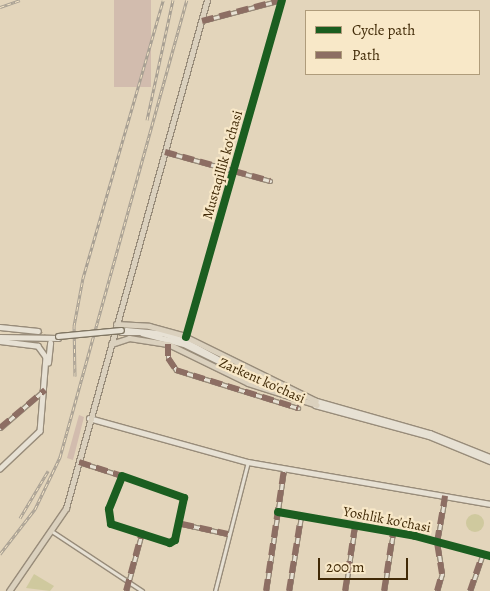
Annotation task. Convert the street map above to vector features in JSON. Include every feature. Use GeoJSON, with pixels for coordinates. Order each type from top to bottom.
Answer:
{"type":"FeatureCollection","features":[{"type":"Feature","properties":{"kind":"main road"},"geometry":{"type":"LineString","coordinates":[[9,591],[53,532],[66,508],[207,0]]}},
{"type":"Feature","properties":{"kind":"main road"},"geometry":{"type":"LineString","coordinates":[[116,324],[149,326],[186,337],[316,403]]}},
{"type":"Feature","properties":{"kind":"main road"},"geometry":{"type":"LineString","coordinates":[[0,327],[38,331]]}},
{"type":"Feature","properties":{"kind":"main road","name":"Zarkent ko'chasi"},"geometry":{"type":"LineString","coordinates":[[0,335],[58,337],[121,332],[142,333],[184,344],[243,376],[316,403],[429,436],[490,459]]}},
{"type":"Feature","properties":{"kind":"main road"},"geometry":{"type":"LineString","coordinates":[[110,346],[120,338],[168,344],[248,383],[316,403]]}},
{"type":"Feature","properties":{"kind":"main road"},"geometry":{"type":"LineString","coordinates":[[0,341],[44,350],[45,390],[38,435],[0,469]]}},
{"type":"Feature","properties":{"kind":"main road"},"geometry":{"type":"LineString","coordinates":[[0,473],[32,447],[42,432],[50,344]]}},
{"type":"Feature","properties":{"kind":"main road"},"geometry":{"type":"LineString","coordinates":[[90,418],[248,462],[490,504]]}},
{"type":"Feature","properties":{"kind":"street","name":"Mustaqillik ko'chasi"},"geometry":{"type":"LineString","coordinates":[[202,21],[281,0]]}},
{"type":"Feature","properties":{"kind":"street","name":"Mustaqillik ko'chasi"},"geometry":{"type":"LineString","coordinates":[[186,337],[235,170],[281,0]]}},
{"type":"Feature","properties":{"kind":"street"},"geometry":{"type":"LineString","coordinates":[[165,152],[270,181]]}},
{"type":"Feature","properties":{"kind":"street"},"geometry":{"type":"LineString","coordinates":[[168,344],[170,363],[182,374],[298,408]]}},
{"type":"Feature","properties":{"kind":"street"},"geometry":{"type":"LineString","coordinates":[[0,428],[45,390]]}},
{"type":"Feature","properties":{"kind":"street"},"geometry":{"type":"LineString","coordinates":[[79,462],[122,476],[184,498],[182,524],[170,543],[142,532],[111,524],[109,509],[122,476]]}},
{"type":"Feature","properties":{"kind":"street"},"geometry":{"type":"LineString","coordinates":[[215,591],[228,534],[248,462]]}},
{"type":"Feature","properties":{"kind":"street"},"geometry":{"type":"LineString","coordinates":[[266,591],[278,512],[275,503],[284,469]]}},
{"type":"Feature","properties":{"kind":"street"},"geometry":{"type":"LineString","coordinates":[[437,591],[442,574],[437,542],[445,496]]}},
{"type":"Feature","properties":{"kind":"street","name":"Yoshlik ko'chasi"},"geometry":{"type":"LineString","coordinates":[[278,512],[393,532],[490,556]]}},
{"type":"Feature","properties":{"kind":"street"},"geometry":{"type":"LineString","coordinates":[[289,591],[301,516]]}},
{"type":"Feature","properties":{"kind":"street"},"geometry":{"type":"LineString","coordinates":[[182,524],[228,534]]}},
{"type":"Feature","properties":{"kind":"street"},"geometry":{"type":"LineString","coordinates":[[345,591],[355,526]]}},
{"type":"Feature","properties":{"kind":"street"},"geometry":{"type":"LineString","coordinates":[[53,532],[142,591]]}},
{"type":"Feature","properties":{"kind":"street"},"geometry":{"type":"LineString","coordinates":[[126,591],[142,532]]}},
{"type":"Feature","properties":{"kind":"street"},"geometry":{"type":"LineString","coordinates":[[384,591],[393,532]]}},
{"type":"Feature","properties":{"kind":"street"},"geometry":{"type":"LineString","coordinates":[[470,591],[483,553]]}},
{"type":"Feature","properties":{"kind":"shaded area"},"geometry":{"type":"Polygon","coordinates":[[[475,514],[481,517],[484,523],[481,529],[475,532],[469,529],[466,523],[469,517],[475,514]]]}},
{"type":"Feature","properties":{"kind":"shaded area"},"geometry":{"type":"Polygon","coordinates":[[[34,574],[54,586],[50,591],[26,588],[34,574]]]}},
{"type":"Feature","properties":{"kind":"building"},"geometry":{"type":"Polygon","coordinates":[[[114,0],[151,0],[151,87],[114,87],[114,0]]]}},
{"type":"Feature","properties":{"kind":"building"},"geometry":{"type":"Polygon","coordinates":[[[79,415],[84,417],[73,460],[67,458],[79,415]]]}},
{"type":"Feature","properties":{"kind":"tunnel"},"geometry":{"type":"LineString","coordinates":[[38,331],[49,340]]}},
{"type":"Feature","properties":{"kind":"railway"},"geometry":{"type":"LineString","coordinates":[[0,7],[20,0]]}},
{"type":"Feature","properties":{"kind":"railway"},"geometry":{"type":"LineString","coordinates":[[75,376],[74,326],[83,278],[163,0]]}},
{"type":"Feature","properties":{"kind":"railway"},"geometry":{"type":"LineString","coordinates":[[147,120],[173,0]]}},
{"type":"Feature","properties":{"kind":"railway"},"geometry":{"type":"LineString","coordinates":[[0,554],[35,509],[60,457],[187,0]]}},
{"type":"Feature","properties":{"kind":"railway"},"geometry":{"type":"LineString","coordinates":[[20,518],[48,471]]}},
{"type":"Feature","properties":{"kind":"marked path"},"geometry":{"type":"LineString","coordinates":[[202,21],[281,0]]}},
{"type":"Feature","properties":{"kind":"marked path"},"geometry":{"type":"LineString","coordinates":[[165,152],[270,181]]}},
{"type":"Feature","properties":{"kind":"marked path"},"geometry":{"type":"LineString","coordinates":[[168,344],[168,358],[176,370],[298,408]]}},
{"type":"Feature","properties":{"kind":"marked path"},"geometry":{"type":"LineString","coordinates":[[0,428],[45,390]]}},
{"type":"Feature","properties":{"kind":"marked path"},"geometry":{"type":"LineString","coordinates":[[79,462],[122,476]]}},
{"type":"Feature","properties":{"kind":"marked path"},"geometry":{"type":"LineString","coordinates":[[266,591],[284,469]]}},
{"type":"Feature","properties":{"kind":"marked path"},"geometry":{"type":"LineString","coordinates":[[437,591],[442,574],[437,542],[445,496]]}},
{"type":"Feature","properties":{"kind":"marked path"},"geometry":{"type":"LineString","coordinates":[[289,591],[301,516]]}},
{"type":"Feature","properties":{"kind":"marked path"},"geometry":{"type":"LineString","coordinates":[[182,524],[228,534]]}},
{"type":"Feature","properties":{"kind":"marked path"},"geometry":{"type":"LineString","coordinates":[[345,591],[355,526]]}},
{"type":"Feature","properties":{"kind":"marked path"},"geometry":{"type":"LineString","coordinates":[[126,591],[142,532]]}},
{"type":"Feature","properties":{"kind":"marked path"},"geometry":{"type":"LineString","coordinates":[[384,591],[393,532]]}},
{"type":"Feature","properties":{"kind":"marked path"},"geometry":{"type":"LineString","coordinates":[[470,591],[483,553]]}},
{"type":"Feature","properties":{"kind":"cycle path"},"geometry":{"type":"LineString","coordinates":[[186,337],[282,0]]}},
{"type":"Feature","properties":{"kind":"cycle path"},"geometry":{"type":"LineString","coordinates":[[122,476],[184,498],[175,540],[170,543],[111,524],[109,509],[122,476]]}},
{"type":"Feature","properties":{"kind":"cycle path"},"geometry":{"type":"LineString","coordinates":[[278,512],[415,536],[490,556]]}}]}
